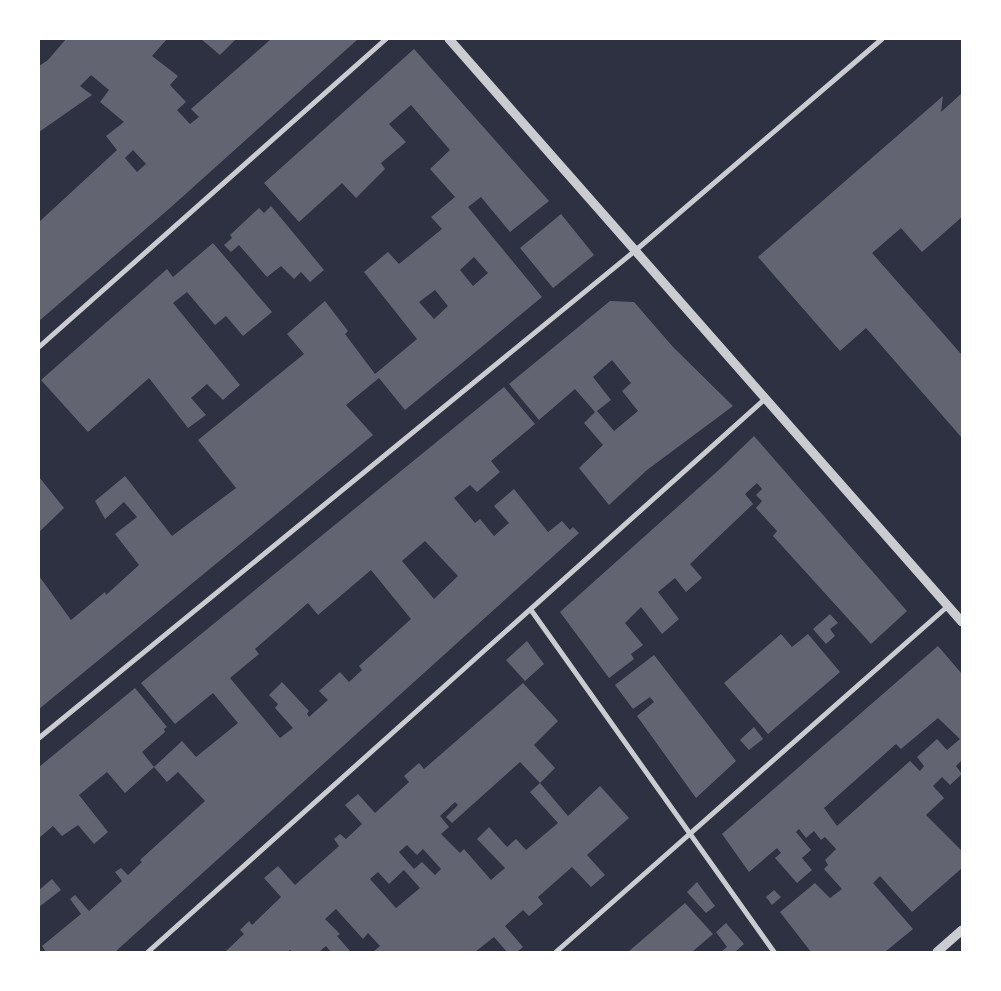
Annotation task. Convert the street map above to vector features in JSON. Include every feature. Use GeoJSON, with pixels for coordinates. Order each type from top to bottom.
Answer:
{"type":"FeatureCollection","features":[{"type":"Feature","properties":{"kind":"street"},"geometry":{"type":"LineString","coordinates":[[39,347],[386,39]]}},
{"type":"Feature","properties":{"kind":"street"},"geometry":{"type":"LineString","coordinates":[[449,39],[962,622]]}},
{"type":"Feature","properties":{"kind":"street"},"geometry":{"type":"LineString","coordinates":[[39,738],[636,250],[882,39]]}},
{"type":"Feature","properties":{"kind":"street"},"geometry":{"type":"LineString","coordinates":[[148,952],[766,398]]}},
{"type":"Feature","properties":{"kind":"street"},"geometry":{"type":"LineString","coordinates":[[556,952],[691,835],[948,606]]}},
{"type":"Feature","properties":{"kind":"street"},"geometry":{"type":"LineString","coordinates":[[531,610],[774,952]]}},
{"type":"Feature","properties":{"kind":"street"},"geometry":{"type":"LineString","coordinates":[[937,952],[962,930]]}},
{"type":"Feature","properties":{"kind":"building"},"geometry":{"type":"Polygon","coordinates":[[[66,39],[167,39],[152,56],[178,76],[170,85],[186,102],[177,110],[190,124],[199,117],[191,109],[271,39],[358,39],[170,208],[39,321],[39,222],[117,150],[106,136],[124,122],[100,102],[109,90],[91,75],[80,86],[92,95],[39,132],[39,66],[48,60],[66,39]],[[133,150],[125,158],[137,172],[146,164],[133,150]]]}},
{"type":"Feature","properties":{"kind":"building"},"geometry":{"type":"Polygon","coordinates":[[[201,39],[236,39],[220,55],[201,39]]]}},
{"type":"Feature","properties":{"kind":"building"},"geometry":{"type":"Polygon","coordinates":[[[414,49],[549,201],[510,232],[481,197],[468,207],[542,297],[405,410],[379,378],[346,405],[373,435],[39,709],[39,576],[71,620],[105,592],[106,595],[139,565],[115,534],[137,517],[124,502],[105,519],[95,501],[125,476],[172,536],[236,488],[198,440],[304,354],[287,334],[325,301],[348,331],[345,334],[375,374],[417,339],[364,272],[388,252],[399,264],[442,229],[431,217],[455,197],[430,169],[450,150],[411,105],[389,124],[406,142],[381,163],[385,169],[356,198],[342,183],[299,222],[264,183],[414,49]],[[474,257],[460,270],[473,286],[488,273],[474,257]],[[435,290],[419,302],[434,319],[448,306],[435,290]]]}},
{"type":"Feature","properties":{"kind":"building"},"geometry":{"type":"Polygon","coordinates":[[[962,93],[962,217],[922,252],[901,228],[872,253],[962,355],[962,438],[866,328],[840,351],[758,257],[943,96],[941,112],[962,93]]]}},
{"type":"Feature","properties":{"kind":"building"},"geometry":{"type":"Polygon","coordinates":[[[271,206],[324,270],[310,282],[301,272],[294,279],[281,266],[267,277],[239,245],[231,252],[224,245],[232,238],[230,235],[259,208],[264,213],[271,206]]]}},
{"type":"Feature","properties":{"kind":"building"},"geometry":{"type":"Polygon","coordinates":[[[561,214],[594,255],[553,288],[520,248],[561,214]]]}},
{"type":"Feature","properties":{"kind":"building"},"geometry":{"type":"Polygon","coordinates":[[[213,243],[272,312],[243,336],[226,316],[215,325],[187,292],[173,303],[240,385],[223,400],[207,384],[191,398],[206,415],[188,428],[149,378],[88,432],[41,380],[167,269],[173,277],[213,243]]]}},
{"type":"Feature","properties":{"kind":"building"},"geometry":{"type":"Polygon","coordinates":[[[610,301],[634,302],[673,347],[733,406],[647,470],[609,505],[579,468],[603,445],[584,423],[595,412],[575,389],[539,420],[509,384],[610,301]],[[612,360],[593,377],[611,400],[597,411],[614,431],[638,411],[622,391],[631,383],[612,360]]]}},
{"type":"Feature","properties":{"kind":"building"},"geometry":{"type":"Polygon","coordinates":[[[504,387],[535,424],[491,461],[500,472],[477,492],[470,485],[454,498],[475,523],[480,519],[494,536],[509,523],[494,506],[514,489],[548,532],[562,521],[570,530],[573,527],[579,533],[115,952],[46,952],[42,946],[81,914],[70,899],[75,895],[89,911],[122,881],[115,872],[121,868],[128,875],[142,862],[140,860],[205,801],[178,772],[167,782],[154,767],[182,741],[196,757],[238,723],[213,693],[175,724],[141,683],[504,387]],[[425,541],[402,561],[434,599],[458,576],[425,541]],[[371,570],[318,615],[308,603],[255,649],[259,654],[230,678],[280,738],[293,728],[275,708],[278,704],[269,695],[282,682],[309,711],[307,714],[309,717],[328,700],[319,691],[340,672],[349,682],[362,670],[359,666],[411,619],[371,570]]]}},
{"type":"Feature","properties":{"kind":"building"},"geometry":{"type":"Polygon","coordinates":[[[754,436],[907,611],[871,644],[773,536],[777,531],[756,508],[762,501],[756,495],[762,489],[757,483],[745,494],[753,504],[690,564],[702,578],[686,592],[675,578],[658,592],[679,619],[662,634],[641,607],[625,623],[643,645],[631,654],[634,659],[609,678],[560,612],[721,468],[754,436]]]}},
{"type":"Feature","properties":{"kind":"building"},"geometry":{"type":"Polygon","coordinates":[[[39,477],[64,508],[39,532],[39,477]]]}},
{"type":"Feature","properties":{"kind":"building"},"geometry":{"type":"Polygon","coordinates":[[[830,614],[838,623],[830,629],[835,636],[826,644],[813,629],[830,614]]]}},
{"type":"Feature","properties":{"kind":"building"},"geometry":{"type":"Polygon","coordinates":[[[781,634],[792,647],[808,634],[840,672],[768,734],[724,683],[781,634]]]}},
{"type":"Feature","properties":{"kind":"building"},"geometry":{"type":"Polygon","coordinates":[[[527,641],[544,664],[525,681],[506,660],[527,641]]]}},
{"type":"Feature","properties":{"kind":"building"},"geometry":{"type":"Polygon","coordinates":[[[938,646],[962,674],[962,760],[956,766],[962,774],[950,785],[942,777],[933,786],[944,798],[926,815],[962,851],[962,868],[912,912],[880,876],[873,883],[913,929],[885,952],[811,952],[780,912],[815,883],[830,898],[842,889],[824,869],[828,865],[825,860],[836,849],[825,837],[821,840],[814,831],[806,838],[799,829],[796,832],[811,850],[802,858],[812,870],[797,883],[775,858],[781,853],[777,848],[749,872],[722,834],[938,646]],[[938,718],[901,749],[896,744],[824,808],[837,826],[910,761],[920,771],[924,766],[917,757],[937,739],[947,750],[960,739],[938,718]]]}},
{"type":"Feature","properties":{"kind":"building"},"geometry":{"type":"Polygon","coordinates":[[[654,655],[736,761],[696,798],[637,716],[654,702],[650,697],[633,709],[615,685],[654,655]]]}},
{"type":"Feature","properties":{"kind":"building"},"geometry":{"type":"Polygon","coordinates":[[[523,683],[558,721],[534,745],[555,768],[540,783],[568,816],[600,786],[629,818],[587,855],[605,875],[591,887],[572,867],[538,897],[543,904],[529,916],[523,910],[505,926],[523,947],[517,952],[507,952],[494,937],[475,952],[373,952],[380,946],[368,933],[363,939],[336,909],[325,919],[340,934],[337,936],[349,952],[331,952],[326,946],[319,952],[292,952],[290,950],[288,952],[225,952],[244,934],[240,930],[249,921],[252,925],[281,897],[264,878],[278,866],[295,885],[339,846],[334,839],[340,834],[346,839],[362,824],[345,805],[358,794],[375,813],[409,782],[404,776],[419,763],[424,769],[523,683]],[[520,762],[452,823],[446,817],[458,805],[455,802],[440,816],[449,827],[441,834],[460,853],[464,849],[491,880],[505,868],[477,839],[489,827],[507,847],[516,839],[526,850],[558,823],[530,792],[540,783],[520,762]],[[407,845],[399,852],[414,869],[422,862],[435,875],[441,869],[423,849],[417,855],[407,845]],[[404,870],[389,884],[378,872],[370,879],[396,908],[420,888],[404,870]]]}},
{"type":"Feature","properties":{"kind":"building"},"geometry":{"type":"Polygon","coordinates":[[[135,688],[167,727],[164,729],[165,732],[142,752],[154,767],[125,793],[107,772],[79,795],[108,832],[94,844],[78,825],[62,836],[53,826],[39,838],[39,767],[135,688]]]}},
{"type":"Feature","properties":{"kind":"building"},"geometry":{"type":"Polygon","coordinates":[[[754,727],[763,739],[749,750],[740,740],[754,727]]]}},
{"type":"Feature","properties":{"kind":"building"},"geometry":{"type":"Polygon","coordinates":[[[52,879],[61,890],[39,907],[39,890],[52,879]]]}},
{"type":"Feature","properties":{"kind":"building"},"geometry":{"type":"Polygon","coordinates":[[[697,882],[715,906],[706,913],[687,892],[697,882]]]}},
{"type":"Feature","properties":{"kind":"building"},"geometry":{"type":"Polygon","coordinates":[[[774,890],[781,897],[772,905],[766,897],[774,890]]]}},
{"type":"Feature","properties":{"kind":"building"},"geometry":{"type":"Polygon","coordinates":[[[685,903],[713,934],[692,952],[628,952],[685,903]]]}},
{"type":"Feature","properties":{"kind":"building"},"geometry":{"type":"Polygon","coordinates":[[[726,923],[744,944],[735,952],[721,952],[727,947],[716,932],[726,923]]]}}]}
